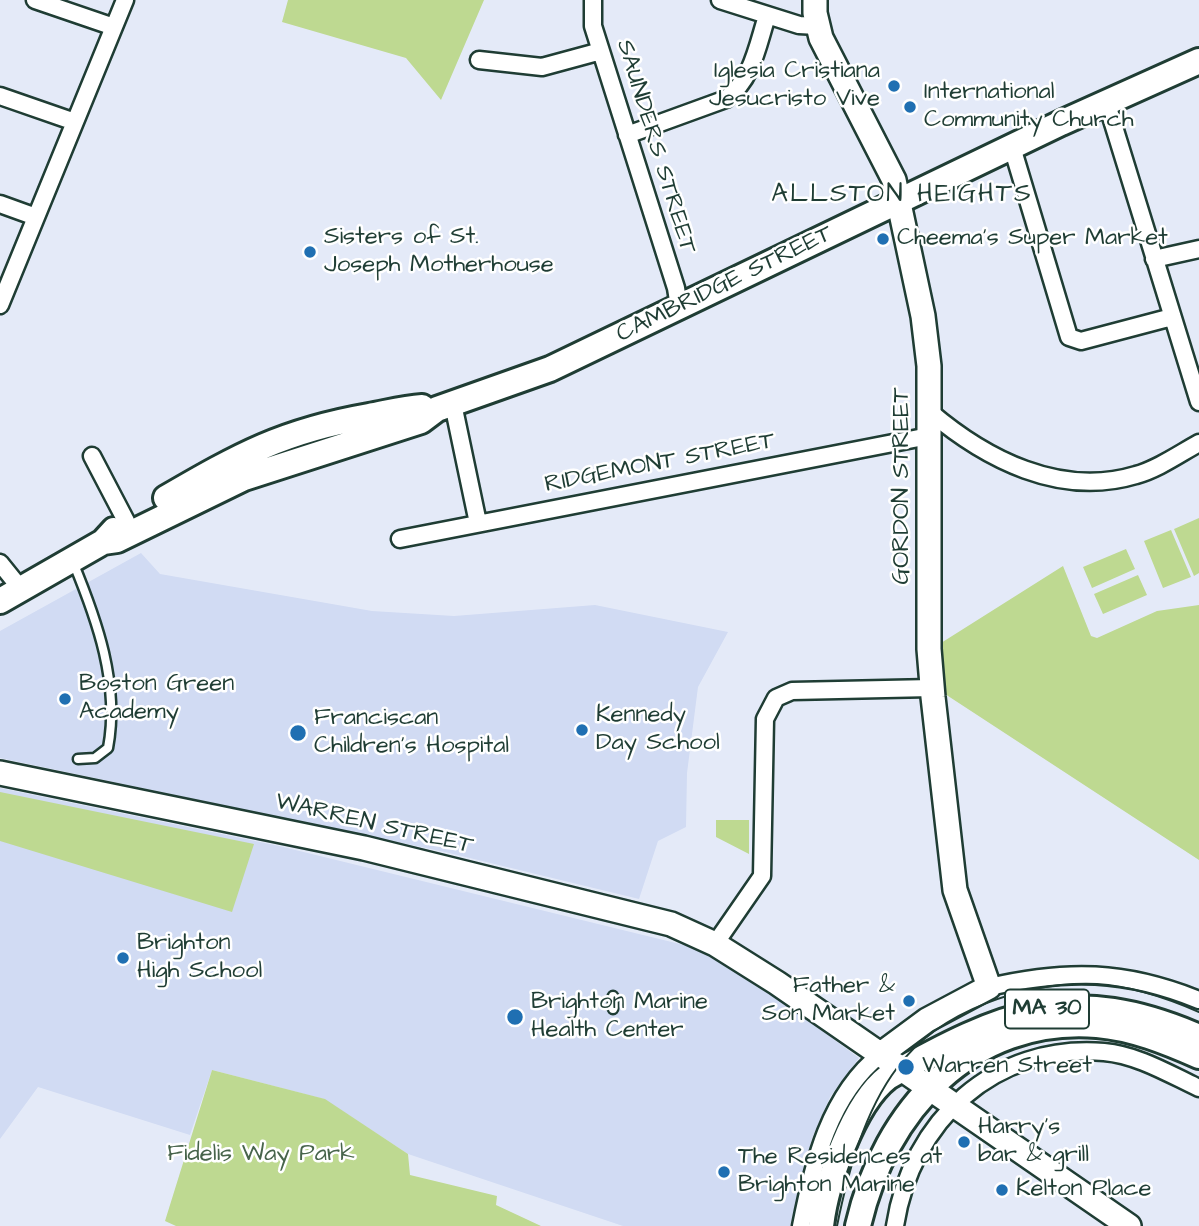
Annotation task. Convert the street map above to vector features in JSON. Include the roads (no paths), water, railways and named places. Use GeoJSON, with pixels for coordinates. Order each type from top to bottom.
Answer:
{"type":"FeatureCollection","features":[{"type":"Feature","properties":{"kind":"main road","name":"CAMBRIDGE STREET"},"geometry":{"type":"LineString","coordinates":[[103,542],[117,540],[244,478],[421,421],[445,406],[550,369],[1012,147],[1199,61]]}},
{"type":"Feature","properties":{"kind":"main road","name":"CAMBRIDGE STREET"},"geometry":{"type":"LineString","coordinates":[[11,595],[103,542],[126,521],[225,463],[288,434],[416,407],[445,406]]}},
{"type":"Feature","properties":{"kind":"main road","name":"MA 30"},"geometry":{"type":"LineString","coordinates":[[821,1226],[830,1182],[855,1124],[878,1087],[888,1077],[971,1032],[1047,1009],[1097,1007],[1164,1022],[1199,1037]]}},
{"type":"Feature","properties":{"kind":"main road","name":"MA 30"},"geometry":{"type":"LineString","coordinates":[[858,1226],[881,1153],[904,1117],[929,1087],[976,1051],[1002,1040],[1052,1027],[1096,1025],[1123,1028],[1199,1056]]}},
{"type":"Feature","properties":{"kind":"street"},"geometry":{"type":"LineString","coordinates":[[35,0],[114,27]]}},
{"type":"Feature","properties":{"kind":"street"},"geometry":{"type":"LineString","coordinates":[[0,304],[125,0]]}},
{"type":"Feature","properties":{"kind":"street","name":"SAUNDERS STREET"},"geometry":{"type":"LineString","coordinates":[[593,0],[591,16],[676,288],[679,307]]}},
{"type":"Feature","properties":{"kind":"street"},"geometry":{"type":"LineString","coordinates":[[720,0],[799,25],[817,26]]}},
{"type":"Feature","properties":{"kind":"street","name":"GORDON STREET"},"geometry":{"type":"LineString","coordinates":[[815,0],[817,26],[894,180],[924,326],[929,366],[932,688],[955,890],[989,987]]}},
{"type":"Feature","properties":{"kind":"street"},"geometry":{"type":"LineString","coordinates":[[626,135],[726,99],[736,91],[747,79],[767,16]]}},
{"type":"Feature","properties":{"kind":"street"},"geometry":{"type":"LineString","coordinates":[[479,60],[542,67],[601,51]]}},
{"type":"Feature","properties":{"kind":"street"},"geometry":{"type":"LineString","coordinates":[[0,96],[75,122]]}},
{"type":"Feature","properties":{"kind":"street"},"geometry":{"type":"LineString","coordinates":[[1107,104],[1199,402]]}},
{"type":"Feature","properties":{"kind":"street"},"geometry":{"type":"LineString","coordinates":[[1012,147],[1069,337],[1081,341],[1172,317]]}},
{"type":"Feature","properties":{"kind":"street"},"geometry":{"type":"LineString","coordinates":[[0,204],[36,217]]}},
{"type":"Feature","properties":{"kind":"street"},"geometry":{"type":"LineString","coordinates":[[1154,259],[1199,249]]}},
{"type":"Feature","properties":{"kind":"street"},"geometry":{"type":"LineString","coordinates":[[445,406],[478,523]]}},
{"type":"Feature","properties":{"kind":"street"},"geometry":{"type":"LineString","coordinates":[[929,411],[981,451],[1054,478],[1105,481],[1138,475],[1199,443]]}},
{"type":"Feature","properties":{"kind":"street","name":"RIDGEMONT STREET"},"geometry":{"type":"LineString","coordinates":[[400,539],[929,436]]}},
{"type":"Feature","properties":{"kind":"street"},"geometry":{"type":"LineString","coordinates":[[92,456],[126,521]]}},
{"type":"Feature","properties":{"kind":"street"},"geometry":{"type":"LineString","coordinates":[[0,563],[11,595]]}},
{"type":"Feature","properties":{"kind":"street"},"geometry":{"type":"LineString","coordinates":[[715,944],[762,876],[765,719],[776,698],[792,691],[932,688]]}},
{"type":"Feature","properties":{"kind":"street","name":"WARREN STREET"},"geometry":{"type":"LineString","coordinates":[[0,772],[364,848],[671,924],[715,944],[881,1054],[1122,1224]]}},
{"type":"Feature","properties":{"kind":"street"},"geometry":{"type":"LineString","coordinates":[[801,1226],[813,1171],[827,1129],[855,1080],[881,1054],[927,1020],[989,987],[1031,977],[1095,974],[1126,976],[1199,1000]]}},
{"type":"Feature","properties":{"kind":"street"},"geometry":{"type":"LineString","coordinates":[[895,1226],[904,1185],[914,1159],[931,1132],[954,1105],[994,1074],[1028,1061],[1082,1052],[1128,1056],[1199,1088]]}},
{"type":"Feature","properties":{"kind":"lane"},"geometry":{"type":"LineString","coordinates":[[72,560],[104,644],[110,709],[108,748],[95,758],[78,759]]}},
{"type":"Feature","properties":{"kind":"lane"},"geometry":{"type":"LineString","coordinates":[[613,996],[613,1009]]}},
{"type":"Feature","properties":{"kind":"tram line"},"geometry":{"type":"LineString","coordinates":[[837,1226],[859,1143],[885,1085],[915,1048],[960,1015],[1014,994],[1070,984],[1123,987],[1199,1012]]}},
{"type":"Feature","properties":{"kind":"place","name":"Iglesia Cristiana Jesucristo Vive"},"geometry":{"type":"Point","coordinates":[894,86]}},
{"type":"Feature","properties":{"kind":"place","name":"International Community Church"},"geometry":{"type":"Point","coordinates":[910,107]}},
{"type":"Feature","properties":{"kind":"place","name":"Cheema's Super Market"},"geometry":{"type":"Point","coordinates":[883,239]}},
{"type":"Feature","properties":{"kind":"place","name":"Sisters of St. Joseph Motherhouse"},"geometry":{"type":"Point","coordinates":[310,252]}},
{"type":"Feature","properties":{"kind":"place","name":"Boston Green Academy"},"geometry":{"type":"Point","coordinates":[65,699]}},
{"type":"Feature","properties":{"kind":"place","name":"Kennedy Day School"},"geometry":{"type":"Point","coordinates":[582,730]}},
{"type":"Feature","properties":{"kind":"place","name":"Franciscan Children's Hospital"},"geometry":{"type":"Point","coordinates":[298,733]}},
{"type":"Feature","properties":{"kind":"place","name":"Brighton High School"},"geometry":{"type":"Point","coordinates":[123,958]}},
{"type":"Feature","properties":{"kind":"place","name":"Father & Son Market"},"geometry":{"type":"Point","coordinates":[909,1001]}},
{"type":"Feature","properties":{"kind":"place","name":"Brighton Marine Health Center"},"geometry":{"type":"Point","coordinates":[515,1017]}},
{"type":"Feature","properties":{"kind":"place","name":"Warren Street"},"geometry":{"type":"Point","coordinates":[906,1067]}},
{"type":"Feature","properties":{"kind":"place","name":"Harry's bar & grill"},"geometry":{"type":"Point","coordinates":[964,1142]}},
{"type":"Feature","properties":{"kind":"place","name":"The Residences at Brighton Marine"},"geometry":{"type":"Point","coordinates":[724,1172]}},
{"type":"Feature","properties":{"kind":"place","name":"Kelton Place"},"geometry":{"type":"Point","coordinates":[1002,1190]}},
{"type":"Feature","properties":{"kind":"district","name":"ALLSTON HEIGHTS"},"geometry":{"type":"Point","coordinates":[902,196]}},
{"type":"Feature","properties":{"kind":"park label","name":"Fidelis Way Park"},"geometry":{"type":"Point","coordinates":[261,1155]}}]}
